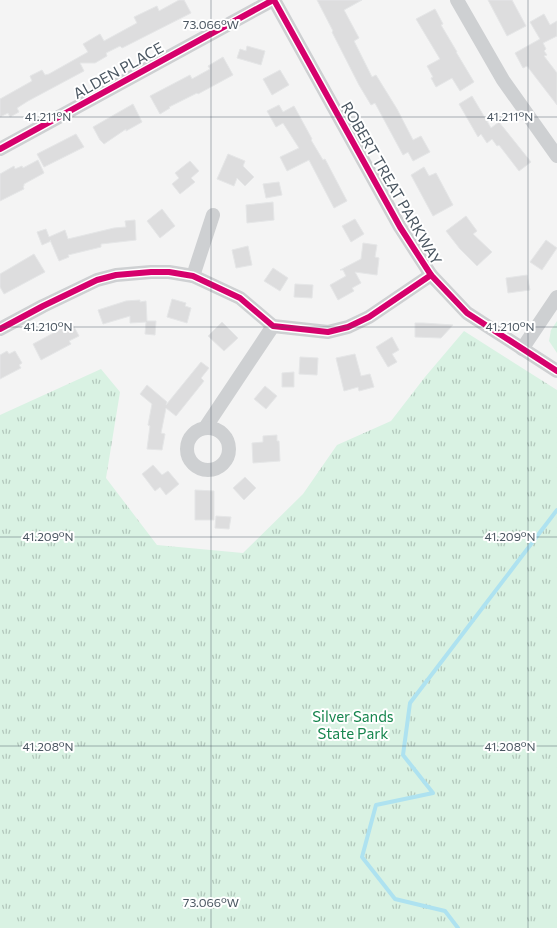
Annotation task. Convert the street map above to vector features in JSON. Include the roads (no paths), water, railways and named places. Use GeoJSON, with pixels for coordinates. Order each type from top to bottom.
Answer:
{"type":"FeatureCollection","features":[{"type":"Feature","properties":{"kind":"street","name":"ALDEN PLACE"},"geometry":{"type":"LineString","coordinates":[[0,148],[274,0]]}},
{"type":"Feature","properties":{"kind":"street","name":"ROBERT TREAT PARKWAY"},"geometry":{"type":"LineString","coordinates":[[274,0],[400,227],[431,274],[467,313],[557,371]]}},
{"type":"Feature","properties":{"kind":"street"},"geometry":{"type":"LineString","coordinates":[[457,0],[502,80],[557,156]]}},
{"type":"Feature","properties":{"kind":"street"},"geometry":{"type":"LineString","coordinates":[[193,276],[213,215]]}},
{"type":"Feature","properties":{"kind":"street"},"geometry":{"type":"LineString","coordinates":[[0,329],[97,280],[116,275],[168,272],[193,276],[240,298],[272,326],[328,332],[348,327],[369,317],[431,274]]}},
{"type":"Feature","properties":{"kind":"street"},"geometry":{"type":"LineString","coordinates":[[522,349],[557,297]]}},
{"type":"Feature","properties":{"kind":"street"},"geometry":{"type":"LineString","coordinates":[[204,428],[272,326]]}},
{"type":"Feature","properties":{"kind":"waterway"},"geometry":{"type":"LineString","coordinates":[[458,928],[445,911],[395,899],[362,857],[376,805],[433,793],[403,755],[410,703],[557,510]]}},
{"type":"Feature","properties":{"kind":"park label","name":"Silver Sands State Park"},"geometry":{"type":"Point","coordinates":[353,724]}}]}
